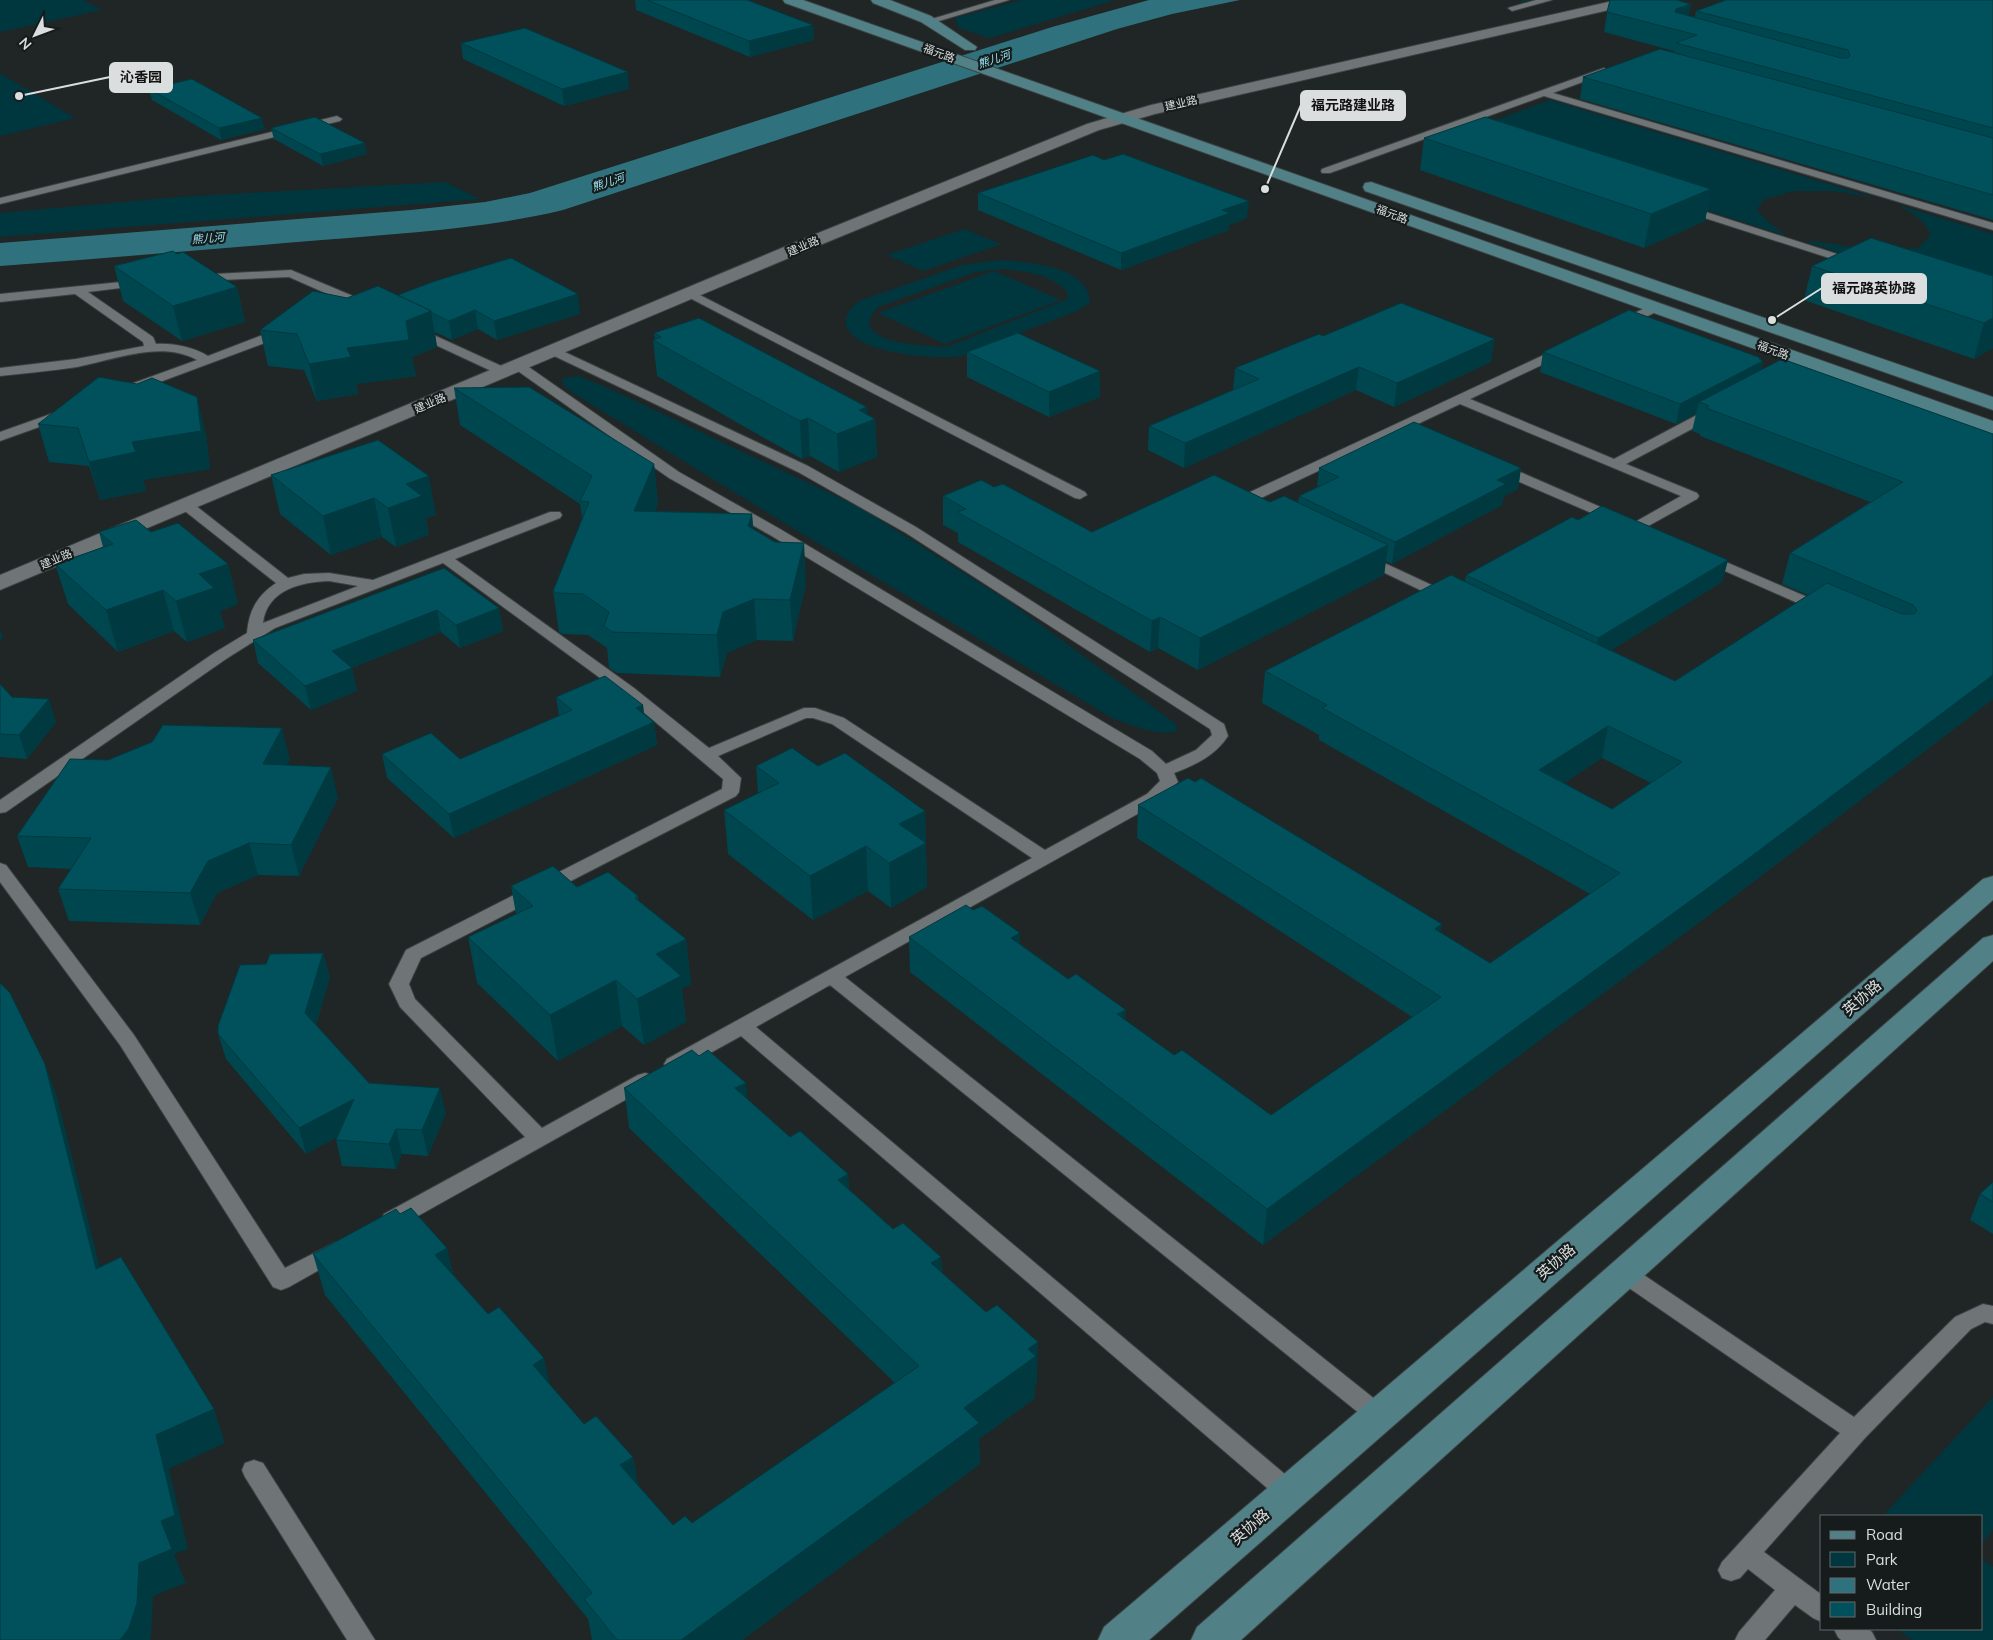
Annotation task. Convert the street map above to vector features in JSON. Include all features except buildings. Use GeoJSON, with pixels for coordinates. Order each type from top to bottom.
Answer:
{"type":"FeatureCollection","features":[{"type":"Feature","properties":{"kind":"main road","name":"福元路"},"geometry":{"type":"LineString","coordinates":[[790,0],[997,74],[1122,109],[1654,308],[1993,428]]}},
{"type":"Feature","properties":{"kind":"main road","name":"福元路"},"geometry":{"type":"LineString","coordinates":[[875,6],[976,49],[929,21]]}},
{"type":"Feature","properties":{"kind":"main road"},"geometry":{"type":"LineString","coordinates":[[875,6],[910,11],[929,21]]}},
{"type":"Feature","properties":{"kind":"main road"},"geometry":{"type":"LineString","coordinates":[[859,40],[944,55]]}},
{"type":"Feature","properties":{"kind":"main road"},"geometry":{"type":"LineString","coordinates":[[1022,65],[1068,81]]}},
{"type":"Feature","properties":{"kind":"main road"},"geometry":{"type":"LineString","coordinates":[[1151,110],[1177,119]]}},
{"type":"Feature","properties":{"kind":"main road","name":"福元路"},"geometry":{"type":"LineString","coordinates":[[1308,165],[1993,404]]}},
{"type":"Feature","properties":{"kind":"main road","name":"英协路"},"geometry":{"type":"LineString","coordinates":[[1119,1640],[1993,885]]}},
{"type":"Feature","properties":{"kind":"main road"},"geometry":{"type":"LineString","coordinates":[[1212,1640],[1993,945]]}},
{"type":"Feature","properties":{"kind":"street","name":"建业路"},"geometry":{"type":"LineString","coordinates":[[0,583],[1066,138],[1122,109],[1151,110],[1635,0]]}},
{"type":"Feature","properties":{"kind":"lane"},"geometry":{"type":"LineString","coordinates":[[929,21],[1005,0]]}},
{"type":"Feature","properties":{"kind":"lane"},"geometry":{"type":"LineString","coordinates":[[1512,8],[1548,0]]}},
{"type":"Feature","properties":{"kind":"lane"},"geometry":{"type":"LineString","coordinates":[[1326,171],[1617,67]]}},
{"type":"Feature","properties":{"kind":"lane"},"geometry":{"type":"LineString","coordinates":[[1544,93],[1993,227]]}},
{"type":"Feature","properties":{"kind":"lane"},"geometry":{"type":"LineString","coordinates":[[0,201],[337,119]]}},
{"type":"Feature","properties":{"kind":"lane"},"geometry":{"type":"LineString","coordinates":[[1442,130],[1461,136]]}},
{"type":"Feature","properties":{"kind":"lane"},"geometry":{"type":"LineString","coordinates":[[1670,203],[1870,268]]}},
{"type":"Feature","properties":{"kind":"lane"},"geometry":{"type":"LineString","coordinates":[[181,280],[291,273],[377,312]]}},
{"type":"Feature","properties":{"kind":"lane"},"geometry":{"type":"LineString","coordinates":[[0,298],[152,282]]}},
{"type":"Feature","properties":{"kind":"lane"},"geometry":{"type":"LineString","coordinates":[[76,289],[149,340],[151,348]]}},
{"type":"Feature","properties":{"kind":"lane"},"geometry":{"type":"LineString","coordinates":[[690,294],[1080,495]]}},
{"type":"Feature","properties":{"kind":"lane"},"geometry":{"type":"LineString","coordinates":[[342,310],[360,303]]}},
{"type":"Feature","properties":{"kind":"lane"},"geometry":{"type":"LineString","coordinates":[[1610,328],[1654,308]]}},
{"type":"Feature","properties":{"kind":"lane"},"geometry":{"type":"LineString","coordinates":[[376,1229],[1153,798],[1168,782],[1164,771],[1146,755],[775,532],[674,475],[511,369],[403,325]]}},
{"type":"Feature","properties":{"kind":"lane"},"geometry":{"type":"LineString","coordinates":[[117,394],[297,327]]}},
{"type":"Feature","properties":{"kind":"lane"},"geometry":{"type":"LineString","coordinates":[[1279,516],[1261,508],[1253,496],[1575,345]]}},
{"type":"Feature","properties":{"kind":"lane"},"geometry":{"type":"LineString","coordinates":[[0,372],[76,363],[151,348],[168,347],[196,354],[207,360]]}},
{"type":"Feature","properties":{"kind":"lane"},"geometry":{"type":"LineString","coordinates":[[554,351],[804,468],[911,530],[1218,727],[1220,736],[1210,749],[1190,762],[1164,771]]}},
{"type":"Feature","properties":{"kind":"lane"},"geometry":{"type":"LineString","coordinates":[[1790,372],[1808,362]]}},
{"type":"Feature","properties":{"kind":"lane"},"geometry":{"type":"LineString","coordinates":[[1460,399],[1692,496],[1636,527]]}},
{"type":"Feature","properties":{"kind":"lane"},"geometry":{"type":"LineString","coordinates":[[1615,464],[1729,404]]}},
{"type":"Feature","properties":{"kind":"lane"},"geometry":{"type":"LineString","coordinates":[[0,437],[72,410]]}},
{"type":"Feature","properties":{"kind":"lane"},"geometry":{"type":"LineString","coordinates":[[1403,426],[1421,434]]}},
{"type":"Feature","properties":{"kind":"lane"},"geometry":{"type":"LineString","coordinates":[[1483,461],[1654,535]]}},
{"type":"Feature","properties":{"kind":"lane"},"geometry":{"type":"LineString","coordinates":[[186,505],[286,584]]}},
{"type":"Feature","properties":{"kind":"lane"},"geometry":{"type":"LineString","coordinates":[[0,808],[220,656],[270,625],[555,514]]}},
{"type":"Feature","properties":{"kind":"lane"},"geometry":{"type":"LineString","coordinates":[[1350,551],[1458,603]]}},
{"type":"Feature","properties":{"kind":"lane"},"geometry":{"type":"LineString","coordinates":[[1690,551],[1834,613]]}},
{"type":"Feature","properties":{"kind":"lane"},"geometry":{"type":"LineString","coordinates":[[445,558],[644,703],[732,778],[730,792],[413,954],[399,984],[407,1002],[539,1138]]}},
{"type":"Feature","properties":{"kind":"lane"},"geometry":{"type":"LineString","coordinates":[[254,636],[257,613],[266,600],[286,584],[314,578],[340,578],[374,585]]}},
{"type":"Feature","properties":{"kind":"lane"},"geometry":{"type":"LineString","coordinates":[[707,755],[804,713],[815,713],[838,721],[1045,858]]}},
{"type":"Feature","properties":{"kind":"lane"},"geometry":{"type":"LineString","coordinates":[[0,869],[127,1040],[281,1281],[350,1243]]}},
{"type":"Feature","properties":{"kind":"lane"},"geometry":{"type":"LineString","coordinates":[[832,976],[1378,1415]]}},
{"type":"Feature","properties":{"kind":"lane"},"geometry":{"type":"LineString","coordinates":[[742,1026],[1290,1493]]}},
{"type":"Feature","properties":{"kind":"lane"},"geometry":{"type":"LineString","coordinates":[[1624,1274],[1856,1430]]}},
{"type":"Feature","properties":{"kind":"lane"},"geometry":{"type":"LineString","coordinates":[[1820,1608],[1793,1588],[1738,1562],[1856,1430],[1964,1323],[1983,1314],[1993,1315]]}},
{"type":"Feature","properties":{"kind":"lane"},"geometry":{"type":"LineString","coordinates":[[254,1470],[362,1640]]}},
{"type":"Feature","properties":{"kind":"lane"},"geometry":{"type":"LineString","coordinates":[[1748,1640],[1793,1588]]}},
{"type":"Feature","properties":{"kind":"lane"},"geometry":{"type":"LineString","coordinates":[[1849,1630],[1863,1640]]}},
{"type":"Feature","properties":{"kind":"green space"},"geometry":{"type":"Polygon","coordinates":[[[0,0],[83,0],[102,10],[0,32],[0,0]]]}},
{"type":"Feature","properties":{"kind":"green space"},"geometry":{"type":"Polygon","coordinates":[[[1022,0],[1115,0],[990,38],[959,28],[955,18],[1022,0]]]}},
{"type":"Feature","properties":{"kind":"green space"},"geometry":{"type":"Polygon","coordinates":[[[0,73],[75,118],[0,136],[0,73]]]}},
{"type":"Feature","properties":{"kind":"green space"},"geometry":{"type":"Polygon","coordinates":[[[1550,100],[1875,198],[1834,191],[1793,191],[1763,200],[1757,210],[1768,222],[1787,236],[1463,132],[1550,100]]]}},
{"type":"Feature","properties":{"kind":"green space"},"geometry":{"type":"Polygon","coordinates":[[[445,182],[480,199],[0,237],[0,213],[178,197],[445,182]]]}},
{"type":"Feature","properties":{"kind":"green space"},"geometry":{"type":"Polygon","coordinates":[[[1898,205],[1993,234],[1993,303],[1807,242],[1813,241],[1881,251],[1918,248],[1931,235],[1921,221],[1898,205]]]}},
{"type":"Feature","properties":{"kind":"green space"},"geometry":{"type":"Polygon","coordinates":[[[964,229],[1001,244],[923,271],[887,255],[964,229]]]}},
{"type":"Feature","properties":{"kind":"green space"},"geometry":{"type":"Polygon","coordinates":[[[1000,260],[1026,262],[1056,268],[1080,281],[1087,291],[1090,303],[1077,311],[960,356],[930,357],[888,351],[868,345],[854,336],[846,325],[849,311],[859,301],[962,265],[1000,260]],[[1002,269],[976,272],[878,307],[870,319],[871,328],[879,335],[908,344],[947,347],[1068,299],[1066,290],[1052,280],[1028,272],[1002,269]]]}},
{"type":"Feature","properties":{"kind":"green space"},"geometry":{"type":"Polygon","coordinates":[[[994,271],[1061,300],[945,344],[878,313],[994,271]]]}},
{"type":"Feature","properties":{"kind":"green space"},"geometry":{"type":"Polygon","coordinates":[[[578,376],[606,387],[859,507],[1011,603],[1176,724],[1177,731],[1154,731],[1114,719],[776,518],[570,391],[563,384],[562,378],[578,376]]]}},
{"type":"Feature","properties":{"kind":"green space"},"geometry":{"type":"Polygon","coordinates":[[[1993,1397],[1993,1530],[1983,1542],[1983,1515],[1884,1515],[1993,1397]]]}},
{"type":"Feature","properties":{"kind":"green space"},"geometry":{"type":"Polygon","coordinates":[[[1983,1560],[1993,1567],[1993,1640],[1912,1640],[1898,1630],[1983,1630],[1983,1560]]]}},
{"type":"Feature","properties":{"kind":"water","name":"熊儿河"},"geometry":{"type":"Polygon","coordinates":[[[1149,0],[1240,0],[1172,14],[1117,29],[563,210],[503,222],[413,232],[0,266],[0,243],[411,210],[485,202],[530,193],[1052,27],[1149,0]]]}},
{"type":"Feature","properties":{"kind":"place","name":"沁香园"},"geometry":{"type":"Point","coordinates":[19,96]}},
{"type":"Feature","properties":{"kind":"place","name":"福元路建业路"},"geometry":{"type":"Point","coordinates":[1265,189]}},
{"type":"Feature","properties":{"kind":"place","name":"福元路英协路"},"geometry":{"type":"Point","coordinates":[1772,320]}}]}
